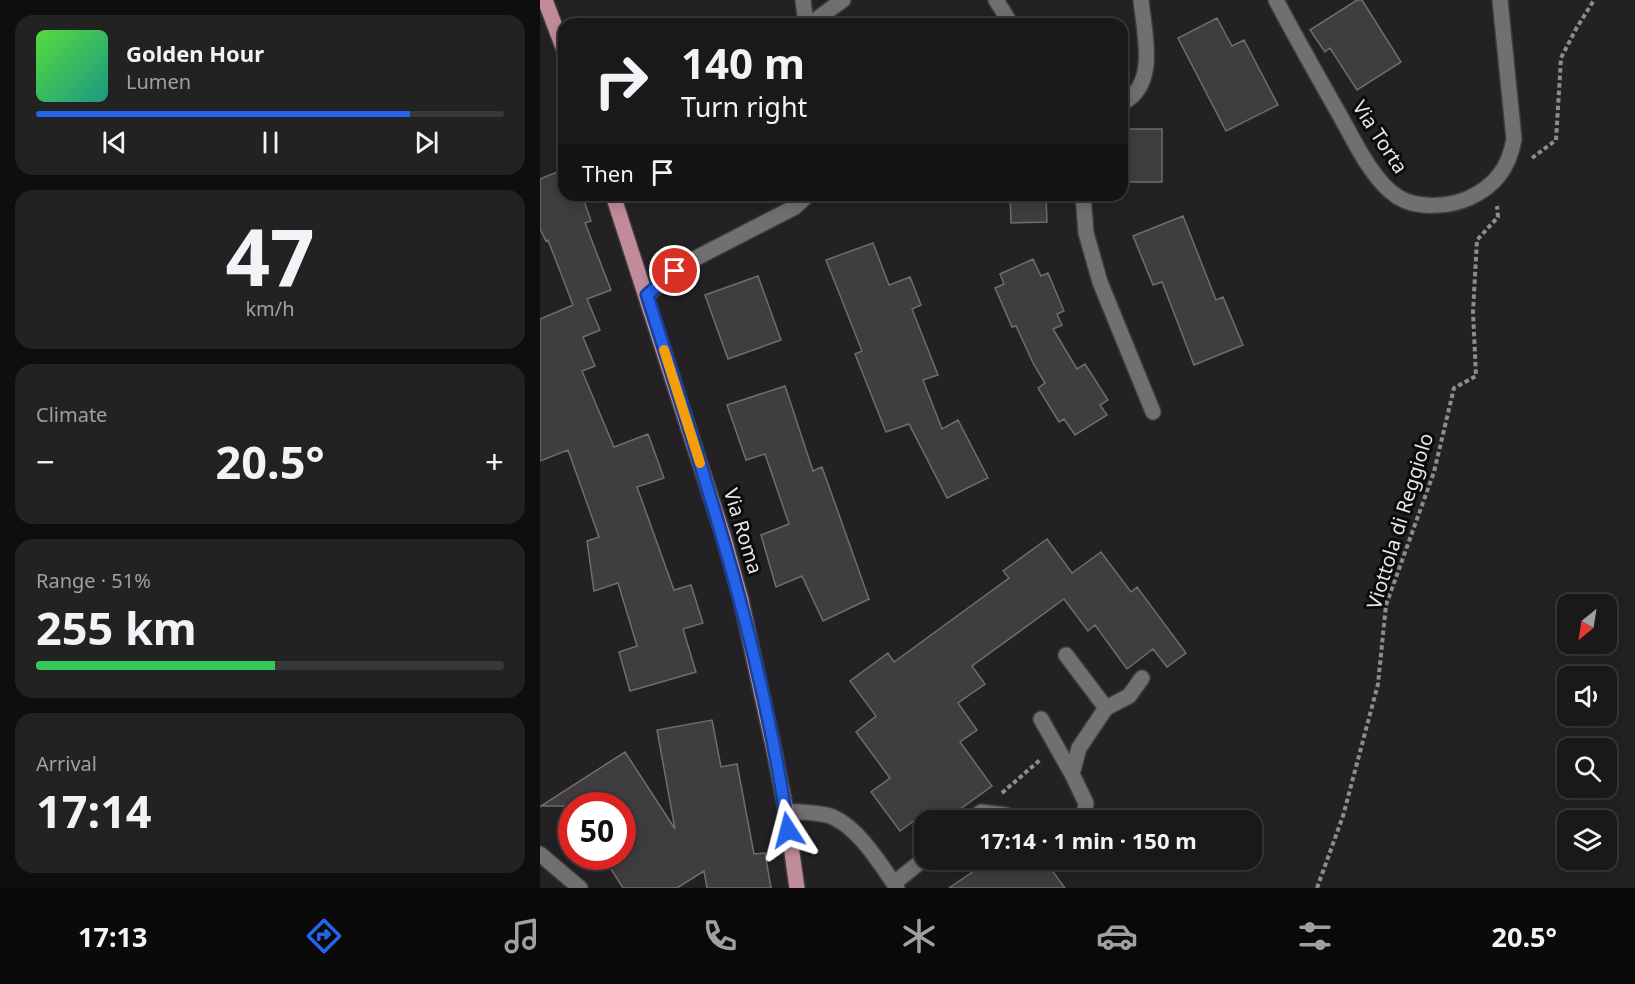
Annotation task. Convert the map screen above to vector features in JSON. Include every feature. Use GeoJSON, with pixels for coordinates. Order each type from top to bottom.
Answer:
{"type":"FeatureCollection","features":[{"type":"Feature","properties":{"kind":"main road"},"geometry":{"type":"LineString","coordinates":[[546,0],[558,33]]}},
{"type":"Feature","properties":{"kind":"main road","name":"Via Roma"},"geometry":{"type":"LineString","coordinates":[[615,201],[724,538],[741,600],[786,811],[797,888]]}},
{"type":"Feature","properties":{"kind":"street"},"geometry":{"type":"LineString","coordinates":[[803,0],[807,18]]}},
{"type":"Feature","properties":{"kind":"street"},"geometry":{"type":"LineString","coordinates":[[817,18],[843,0]]}},
{"type":"Feature","properties":{"kind":"street"},"geometry":{"type":"LineString","coordinates":[[996,0],[1007,18]]}},
{"type":"Feature","properties":{"kind":"street"},"geometry":{"type":"LineString","coordinates":[[1128,99],[1135,94],[1145,77],[1146,58],[1141,0]]}},
{"type":"Feature","properties":{"kind":"street","name":"Via Torta"},"geometry":{"type":"LineString","coordinates":[[1276,0],[1355,143],[1375,173],[1389,190],[1400,198],[1410,202],[1433,205],[1466,200],[1495,182],[1510,158],[1514,140],[1500,0]]}},
{"type":"Feature","properties":{"kind":"street"},"geometry":{"type":"LineString","coordinates":[[647,295],[675,271],[698,257],[795,207],[802,201]]}},
{"type":"Feature","properties":{"kind":"street"},"geometry":{"type":"LineString","coordinates":[[1083,201],[1086,233],[1100,282],[1153,412]]}},
{"type":"Feature","properties":{"kind":"street"},"geometry":{"type":"LineString","coordinates":[[1066,655],[1106,708]]}},
{"type":"Feature","properties":{"kind":"street"},"geometry":{"type":"LineString","coordinates":[[1072,774],[1079,748],[1106,708],[1129,696],[1142,678]]}},
{"type":"Feature","properties":{"kind":"street"},"geometry":{"type":"LineString","coordinates":[[1041,719],[1086,803],[1085,810]]}},
{"type":"Feature","properties":{"kind":"street"},"geometry":{"type":"LineString","coordinates":[[786,811],[827,815],[848,826],[860,838],[895,886],[914,868]]}},
{"type":"Feature","properties":{"kind":"street"},"geometry":{"type":"LineString","coordinates":[[540,854],[580,888]]}},
{"type":"Feature","properties":{"kind":"path"},"geometry":{"type":"LineString","coordinates":[[1495,182],[1556,140],[1561,58],[1594,0]]}},
{"type":"Feature","properties":{"kind":"path","name":"Viottola di Reggiolo"},"geometry":{"type":"LineString","coordinates":[[1317,888],[1343,816],[1378,684],[1386,605],[1434,472],[1454,388],[1476,376],[1473,312],[1477,240],[1498,217],[1495,182]]}},
{"type":"Feature","properties":{"kind":"building"},"geometry":{"type":"Polygon","coordinates":[[[1357,0],[1362,0],[1401,62],[1357,90],[1330,48],[1325,52],[1310,30],[1357,0]]]}},
{"type":"Feature","properties":{"kind":"building"},"geometry":{"type":"Polygon","coordinates":[[[1217,18],[1232,46],[1244,40],[1278,105],[1226,131],[1178,38],[1217,18]]]}},
{"type":"Feature","properties":{"kind":"building"},"geometry":{"type":"Polygon","coordinates":[[[1128,129],[1162,129],[1162,182],[1128,182],[1128,129]]]}},
{"type":"Feature","properties":{"kind":"building"},"geometry":{"type":"Polygon","coordinates":[[[558,172],[558,201],[584,201],[591,221],[585,223],[611,290],[587,299],[600,330],[583,337],[595,366],[582,371],[614,447],[648,434],[664,478],[637,487],[674,590],[691,585],[703,623],[683,629],[696,672],[630,691],[619,652],[637,646],[618,583],[594,591],[587,541],[599,537],[568,450],[540,461],[540,319],[573,305],[548,240],[546,241],[540,229],[540,179],[558,172]]]}},
{"type":"Feature","properties":{"kind":"building"},"geometry":{"type":"Polygon","coordinates":[[[1010,201],[1046,201],[1047,222],[1011,223],[1010,201]]]}},
{"type":"Feature","properties":{"kind":"building"},"geometry":{"type":"Polygon","coordinates":[[[1183,216],[1216,300],[1223,297],[1243,345],[1194,365],[1162,282],[1153,285],[1133,236],[1183,216]]]}},
{"type":"Feature","properties":{"kind":"building"},"geometry":{"type":"Polygon","coordinates":[[[873,243],[889,285],[910,277],[921,305],[912,309],[938,375],[923,380],[942,429],[958,420],[988,478],[947,498],[909,424],[886,432],[855,354],[862,351],[826,260],[873,243]]]}},
{"type":"Feature","properties":{"kind":"building"},"geometry":{"type":"Polygon","coordinates":[[[1033,259],[1041,276],[1048,273],[1064,311],[1057,314],[1062,325],[1053,329],[1077,369],[1085,364],[1108,400],[1100,405],[1107,415],[1075,435],[1064,419],[1059,422],[1038,388],[1045,383],[1016,326],[1012,327],[995,288],[1004,284],[1000,274],[1033,259]]]}},
{"type":"Feature","properties":{"kind":"building"},"geometry":{"type":"Polygon","coordinates":[[[758,276],[781,340],[728,359],[705,295],[758,276]]]}},
{"type":"Feature","properties":{"kind":"building"},"geometry":{"type":"Polygon","coordinates":[[[785,386],[813,471],[822,467],[869,599],[823,621],[802,576],[776,587],[761,535],[789,524],[765,454],[746,460],[727,405],[785,386]]]}},
{"type":"Feature","properties":{"kind":"building"},"geometry":{"type":"Polygon","coordinates":[[[1047,539],[1072,573],[1101,552],[1131,592],[1137,587],[1186,653],[1167,667],[1153,649],[1127,669],[1095,625],[1088,631],[1064,599],[972,666],[985,684],[958,703],[977,730],[960,742],[992,786],[959,810],[914,810],[914,821],[900,831],[871,792],[890,778],[856,732],[876,716],[850,681],[888,653],[894,662],[1009,578],[1003,571],[1047,539]]]}},
{"type":"Feature","properties":{"kind":"building"},"geometry":{"type":"Polygon","coordinates":[[[712,720],[721,767],[737,764],[754,854],[765,853],[771,888],[707,888],[704,871],[677,888],[623,888],[612,870],[636,870],[636,792],[563,792],[625,752],[675,829],[657,730],[712,720]]]}},
{"type":"Feature","properties":{"kind":"building"},"geometry":{"type":"Polygon","coordinates":[[[558,795],[558,806],[541,806],[558,795]]]}},
{"type":"Feature","properties":{"kind":"building"},"geometry":{"type":"Polygon","coordinates":[[[975,870],[1052,870],[1065,888],[949,888],[975,870]]]}},
{"type":"Feature","properties":{"kind":"slow traffic"},"geometry":{"type":"LineString","coordinates":[[664,350],[700,463]]}},
{"type":"Feature","properties":{"kind":"route"},"geometry":{"type":"LineString","coordinates":[[675,271],[647,295],[724,538],[741,600],[756,663],[788,830]]}}]}
